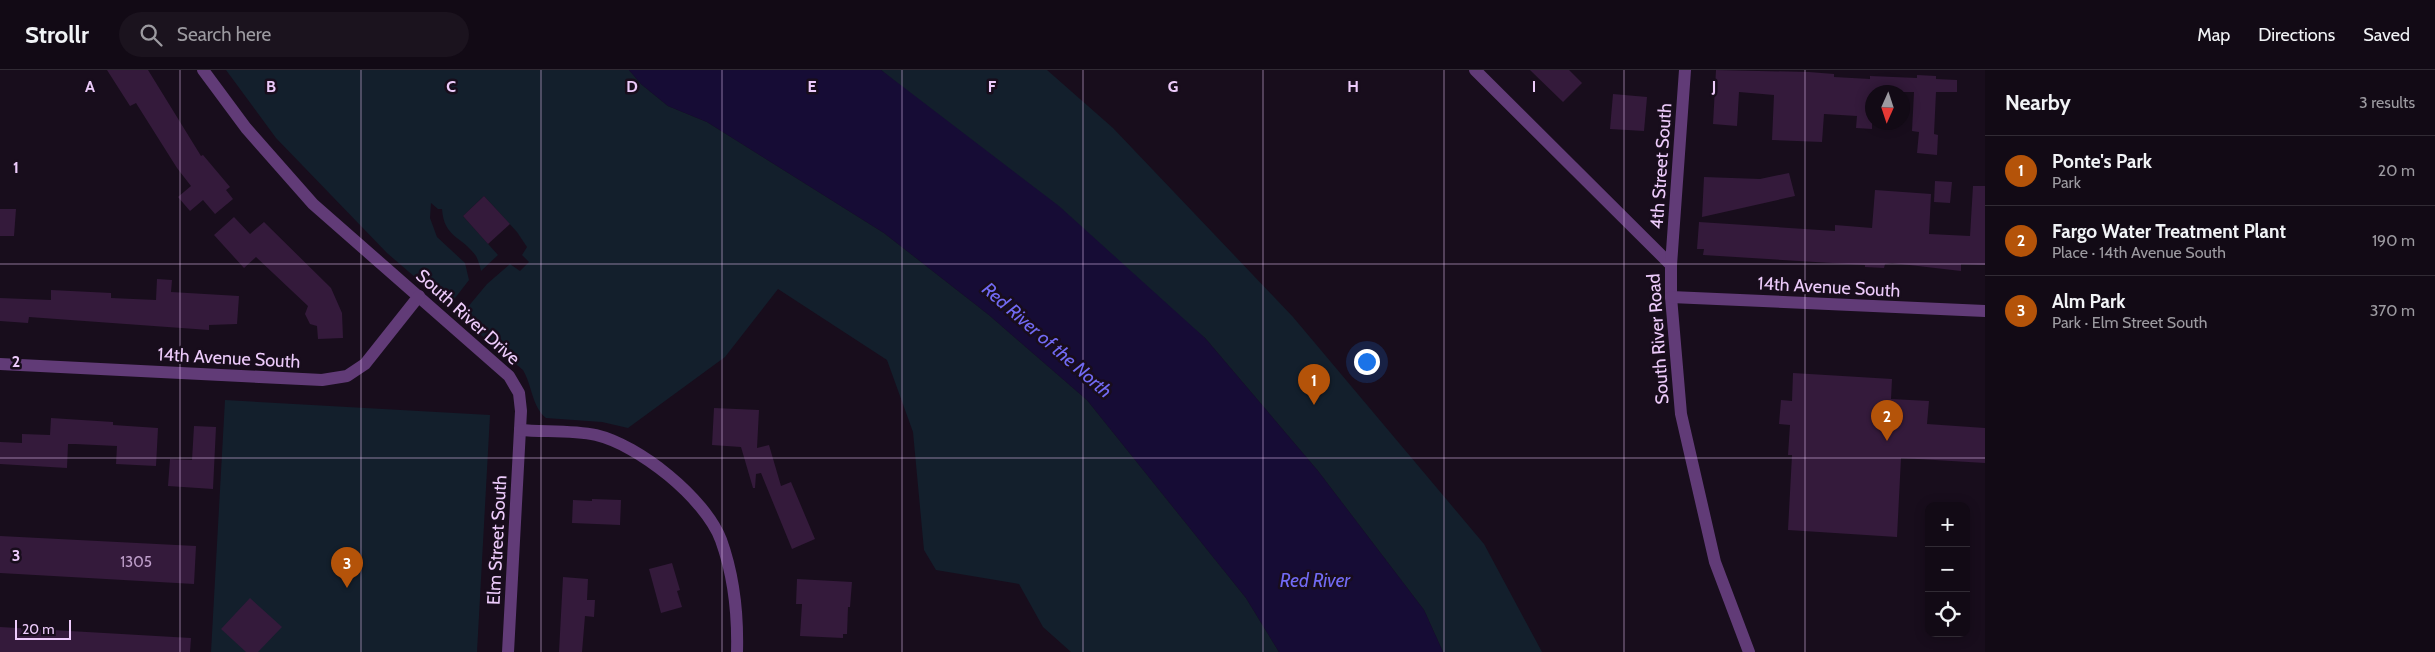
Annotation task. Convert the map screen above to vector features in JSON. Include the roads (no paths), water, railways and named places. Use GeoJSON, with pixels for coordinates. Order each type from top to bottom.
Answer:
{"type":"FeatureCollection","features":[{"type":"Feature","properties":{"kind":"street","name":"South River Drive"},"geometry":{"type":"LineString","coordinates":[[203,70],[246,128],[313,204],[509,376],[519,393],[520,430]]}},
{"type":"Feature","properties":{"kind":"street","name":"South River Road"},"geometry":{"type":"LineString","coordinates":[[1475,70],[1671,265],[1671,297],[1681,414],[1714,562],[1749,652]]}},
{"type":"Feature","properties":{"kind":"street","name":"4th Street South"},"geometry":{"type":"LineString","coordinates":[[1671,265],[1685,70]]}},
{"type":"Feature","properties":{"kind":"street","name":"14th Avenue South"},"geometry":{"type":"LineString","coordinates":[[0,364],[322,380],[347,376],[365,364],[419,296]]}},
{"type":"Feature","properties":{"kind":"street","name":"14th Avenue South"},"geometry":{"type":"LineString","coordinates":[[1671,297],[1985,311]]}},
{"type":"Feature","properties":{"kind":"street","name":"Elm Street South"},"geometry":{"type":"LineString","coordinates":[[508,652],[520,430]]}},
{"type":"Feature","properties":{"kind":"street"},"geometry":{"type":"LineString","coordinates":[[520,430],[595,435],[623,444],[677,482],[702,510],[720,538],[734,586],[738,630],[736,652]]}},
{"type":"Feature","properties":{"kind":"water","name":"Red River"},"geometry":{"type":"Polygon","coordinates":[[[629,70],[881,70],[1059,206],[1205,338],[1318,471],[1424,610],[1443,652],[1279,652],[1246,598],[1087,400],[989,315],[884,233],[707,122],[668,106],[641,84],[629,70]]]}},
{"type":"Feature","properties":{"kind":"place","name":"Ponte's Park"},"geometry":{"type":"Point","coordinates":[1314,405]}},
{"type":"Feature","properties":{"kind":"place","name":"Fargo Water Treatment Plant"},"geometry":{"type":"Point","coordinates":[1887,441]}},
{"type":"Feature","properties":{"kind":"place","name":"Alm Park"},"geometry":{"type":"Point","coordinates":[347,588]}},
{"type":"Feature","properties":{"kind":"water label","name":"Red River of the North"},"geometry":{"type":"Point","coordinates":[1047,340]}}]}
